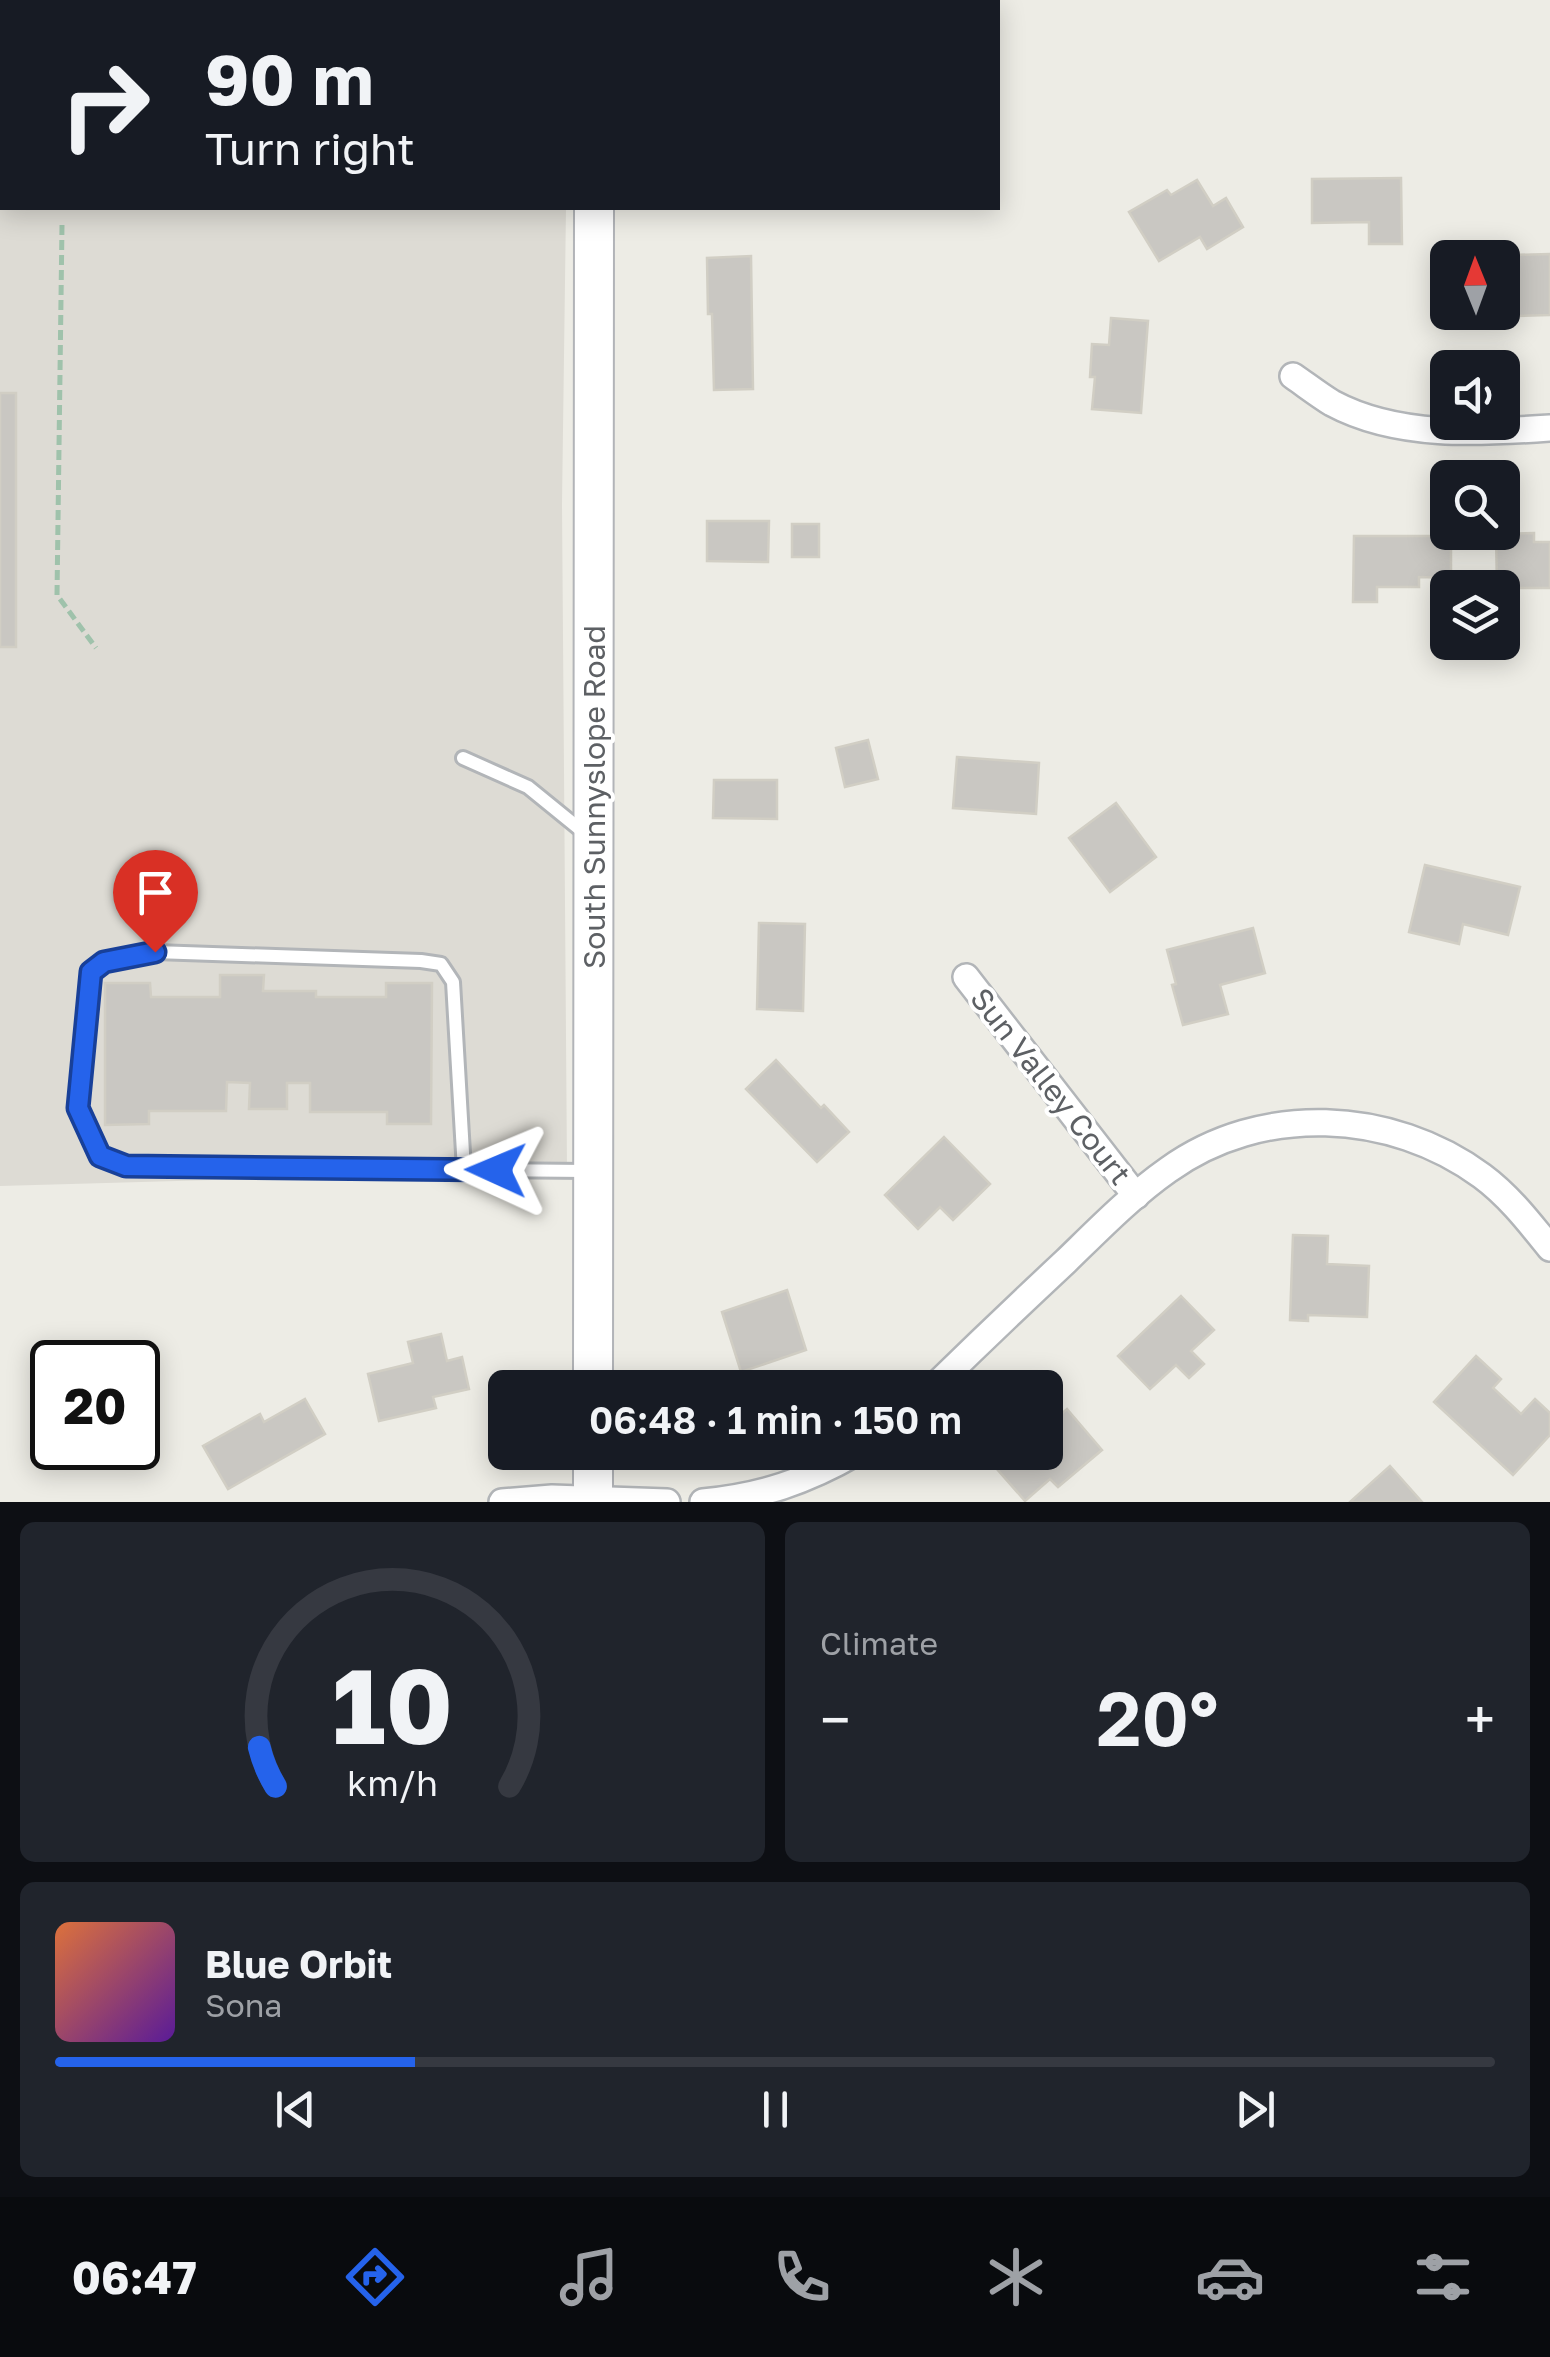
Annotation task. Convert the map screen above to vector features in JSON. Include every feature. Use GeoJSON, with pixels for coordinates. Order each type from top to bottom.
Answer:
{"type":"FeatureCollection","features":[{"type":"Feature","properties":{"kind":"street","name":"South Sunnyslope Road"},"geometry":{"type":"LineString","coordinates":[[593,1370],[594,210]]}},
{"type":"Feature","properties":{"kind":"street"},"geometry":{"type":"LineString","coordinates":[[1293,376],[1333,403],[1374,419],[1446,431],[1550,428]]}},
{"type":"Feature","properties":{"kind":"street","name":"Sun Valley Court"},"geometry":{"type":"LineString","coordinates":[[966,976],[1136,1196]]}},
{"type":"Feature","properties":{"kind":"street"},"geometry":{"type":"LineString","coordinates":[[952,1370],[1169,1169],[1228,1138],[1264,1128],[1321,1121],[1370,1127],[1440,1150],[1482,1176],[1515,1205],[1550,1248]]}},
{"type":"Feature","properties":{"kind":"street"},"geometry":{"type":"LineString","coordinates":[[593,1470],[593,1500]]}},
{"type":"Feature","properties":{"kind":"street"},"geometry":{"type":"LineString","coordinates":[[703,1502],[744,1498],[800,1482],[823,1470]]}},
{"type":"Feature","properties":{"kind":"street"},"geometry":{"type":"LineString","coordinates":[[502,1502],[552,1498],[667,1502]]}},
{"type":"Feature","properties":{"kind":"lane"},"geometry":{"type":"LineString","coordinates":[[463,758],[528,787],[594,840]]}},
{"type":"Feature","properties":{"kind":"lane"},"geometry":{"type":"LineString","coordinates":[[464,1170],[454,982],[441,964],[155,952],[104,962],[91,972],[78,1108],[100,1156],[126,1166],[594,1172]]}},
{"type":"Feature","properties":{"kind":"path"},"geometry":{"type":"LineString","coordinates":[[62,226],[58,595],[96,648]]}},
{"type":"Feature","properties":{"kind":"shaded area"},"geometry":{"type":"Polygon","coordinates":[[[0,210],[566,210],[562,504],[567,1170],[0,1186],[0,210]]]}},
{"type":"Feature","properties":{"kind":"building"},"geometry":{"type":"Polygon","coordinates":[[[1401,178],[1402,244],[1369,244],[1369,222],[1312,223],[1312,179],[1401,178]]]}},
{"type":"Feature","properties":{"kind":"building"},"geometry":{"type":"Polygon","coordinates":[[[1197,180],[1213,206],[1226,198],[1243,227],[1207,249],[1200,237],[1159,261],[1129,212],[1167,190],[1171,195],[1197,180]]]}},
{"type":"Feature","properties":{"kind":"building"},"geometry":{"type":"Polygon","coordinates":[[[1550,254],[1550,315],[1520,316],[1520,255],[1550,254]]]}},
{"type":"Feature","properties":{"kind":"building"},"geometry":{"type":"Polygon","coordinates":[[[751,256],[753,389],[714,390],[707,258],[751,256]]]}},
{"type":"Feature","properties":{"kind":"building"},"geometry":{"type":"Polygon","coordinates":[[[1111,318],[1148,321],[1141,413],[1092,409],[1092,344],[1109,345],[1111,318]]]}},
{"type":"Feature","properties":{"kind":"building"},"geometry":{"type":"Polygon","coordinates":[[[0,393],[16,393],[16,647],[0,647],[0,393]]]}},
{"type":"Feature","properties":{"kind":"building"},"geometry":{"type":"Polygon","coordinates":[[[707,521],[769,521],[768,562],[707,561],[707,521]]]}},
{"type":"Feature","properties":{"kind":"building"},"geometry":{"type":"Polygon","coordinates":[[[792,524],[819,524],[819,557],[792,557],[792,524]]]}},
{"type":"Feature","properties":{"kind":"building"},"geometry":{"type":"Polygon","coordinates":[[[1520,533],[1534,533],[1534,542],[1550,542],[1550,588],[1520,588],[1520,570],[1497,570],[1496,550],[1520,550],[1520,533]]]}},
{"type":"Feature","properties":{"kind":"building"},"geometry":{"type":"Polygon","coordinates":[[[1354,536],[1430,536],[1430,550],[1451,550],[1451,570],[1430,570],[1430,577],[1419,577],[1419,587],[1377,587],[1377,602],[1353,602],[1354,536]]]}},
{"type":"Feature","properties":{"kind":"building"},"geometry":{"type":"Polygon","coordinates":[[[868,740],[878,779],[845,787],[836,748],[868,740]]]}},
{"type":"Feature","properties":{"kind":"building"},"geometry":{"type":"Polygon","coordinates":[[[957,757],[1039,763],[1036,814],[953,808],[957,757]]]}},
{"type":"Feature","properties":{"kind":"building"},"geometry":{"type":"Polygon","coordinates":[[[714,780],[777,780],[777,819],[713,818],[714,780]]]}},
{"type":"Feature","properties":{"kind":"building"},"geometry":{"type":"Polygon","coordinates":[[[1116,803],[1156,857],[1110,892],[1069,838],[1116,803]]]}},
{"type":"Feature","properties":{"kind":"building"},"geometry":{"type":"Polygon","coordinates":[[[1425,865],[1520,887],[1508,935],[1463,924],[1459,944],[1409,932],[1425,865]]]}},
{"type":"Feature","properties":{"kind":"building"},"geometry":{"type":"Polygon","coordinates":[[[759,923],[805,924],[803,1011],[757,1009],[759,923]]]}},
{"type":"Feature","properties":{"kind":"building"},"geometry":{"type":"Polygon","coordinates":[[[1253,928],[1265,973],[1220,985],[1228,1014],[1183,1025],[1167,950],[1253,928]]]}},
{"type":"Feature","properties":{"kind":"building"},"geometry":{"type":"Polygon","coordinates":[[[220,975],[264,975],[263,991],[316,991],[316,997],[386,997],[386,983],[432,983],[431,1124],[387,1124],[387,1112],[310,1112],[310,1083],[287,1083],[287,1109],[249,1109],[250,1083],[227,1082],[226,1111],[149,1111],[149,1124],[105,1125],[105,983],[150,983],[151,997],[220,997],[220,975]]]}},
{"type":"Feature","properties":{"kind":"building"},"geometry":{"type":"Polygon","coordinates":[[[776,1060],[849,1132],[817,1162],[746,1089],[776,1060]]]}},
{"type":"Feature","properties":{"kind":"building"},"geometry":{"type":"Polygon","coordinates":[[[944,1137],[990,1184],[953,1220],[940,1207],[918,1229],[885,1195],[944,1137]]]}},
{"type":"Feature","properties":{"kind":"building"},"geometry":{"type":"Polygon","coordinates":[[[1293,1235],[1328,1236],[1327,1264],[1369,1266],[1367,1317],[1308,1315],[1308,1321],[1290,1320],[1293,1235]]]}},
{"type":"Feature","properties":{"kind":"building"},"geometry":{"type":"Polygon","coordinates":[[[787,1290],[806,1350],[740,1370],[722,1312],[787,1290]]]}},
{"type":"Feature","properties":{"kind":"building"},"geometry":{"type":"Polygon","coordinates":[[[1181,1296],[1214,1330],[1191,1351],[1204,1364],[1189,1378],[1176,1365],[1150,1389],[1118,1356],[1181,1296]]]}},
{"type":"Feature","properties":{"kind":"building"},"geometry":{"type":"Polygon","coordinates":[[[441,1334],[447,1361],[462,1357],[469,1389],[433,1397],[436,1408],[379,1421],[368,1374],[413,1363],[408,1342],[441,1334]]]}},
{"type":"Feature","properties":{"kind":"building"},"geometry":{"type":"Polygon","coordinates":[[[1476,1356],[1501,1379],[1493,1388],[1521,1414],[1535,1399],[1550,1413],[1550,1435],[1513,1475],[1434,1402],[1476,1356]]]}},
{"type":"Feature","properties":{"kind":"building"},"geometry":{"type":"Polygon","coordinates":[[[305,1399],[325,1434],[228,1489],[203,1446],[260,1414],[264,1422],[305,1399]]]}},
{"type":"Feature","properties":{"kind":"building"},"geometry":{"type":"Polygon","coordinates":[[[1067,1409],[1102,1450],[1058,1487],[1050,1479],[1025,1501],[998,1470],[1063,1470],[1063,1412],[1067,1409]]]}},
{"type":"Feature","properties":{"kind":"building"},"geometry":{"type":"Polygon","coordinates":[[[1390,1466],[1422,1502],[1350,1502],[1390,1466]]]}},
{"type":"Feature","properties":{"kind":"route"},"geometry":{"type":"LineString","coordinates":[[155,952],[104,962],[91,972],[78,1108],[100,1156],[126,1166],[496,1170]]}}]}
